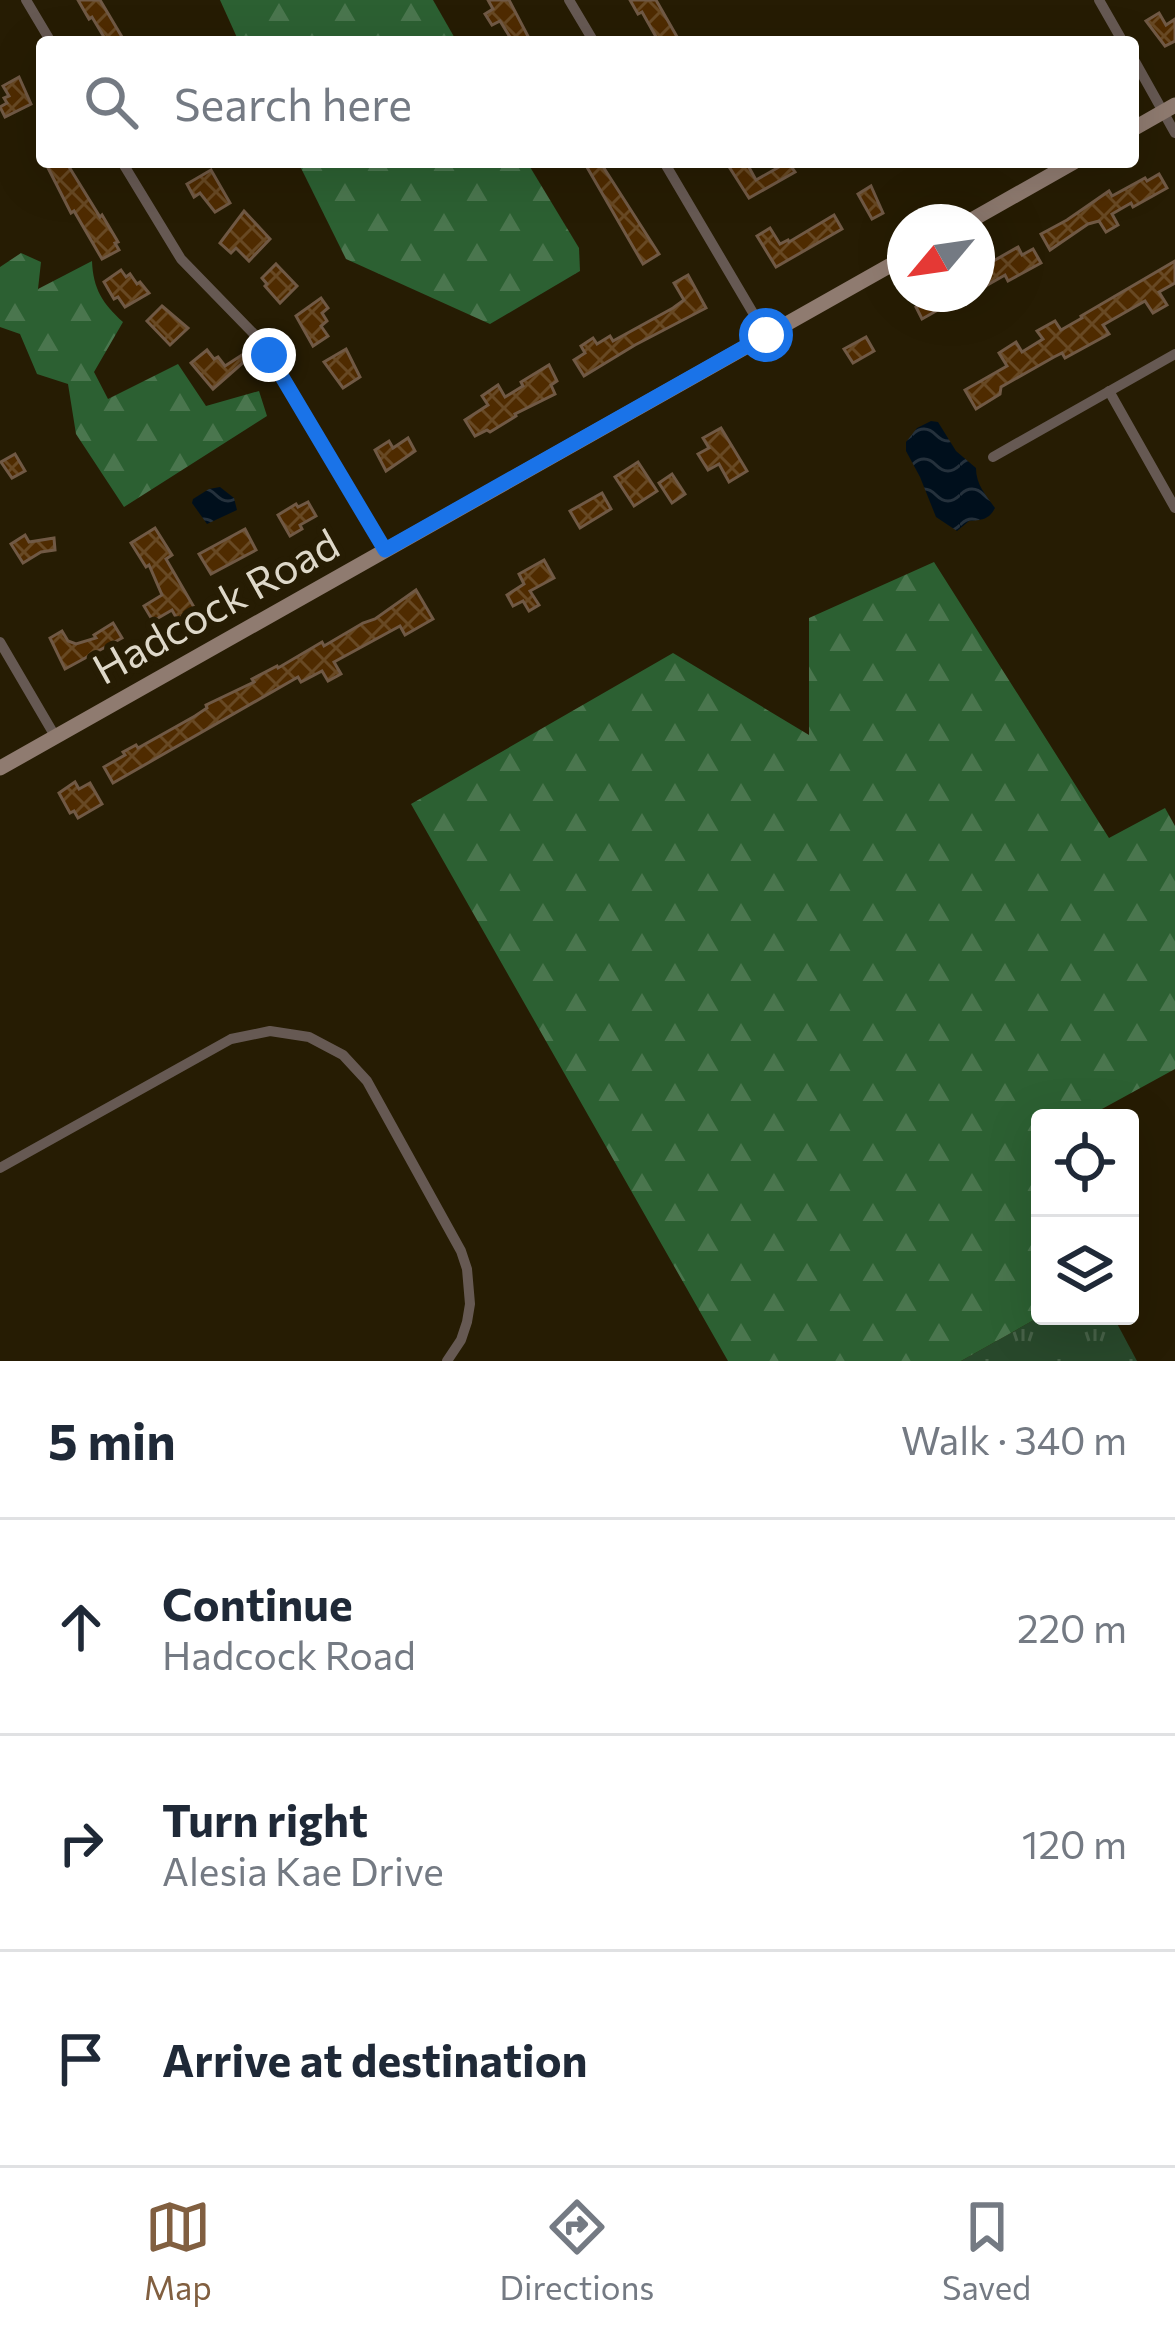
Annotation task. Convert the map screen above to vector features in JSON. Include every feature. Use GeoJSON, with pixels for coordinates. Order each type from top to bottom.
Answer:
{"type":"FeatureCollection","features":[{"type":"Feature","properties":{"kind":"street"},"geometry":{"type":"LineString","coordinates":[[26,0],[47,36]]}},
{"type":"Feature","properties":{"kind":"street"},"geometry":{"type":"LineString","coordinates":[[569,0],[590,36]]}},
{"type":"Feature","properties":{"kind":"street"},"geometry":{"type":"LineString","coordinates":[[1099,0],[1120,36]]}},
{"type":"Feature","properties":{"kind":"street"},"geometry":{"type":"LineString","coordinates":[[1139,66],[1169,108],[1175,133]]}},
{"type":"Feature","properties":{"kind":"street"},"geometry":{"type":"LineString","coordinates":[[1139,126],[1169,108]]}},
{"type":"Feature","properties":{"kind":"street"},"geometry":{"type":"LineString","coordinates":[[126,168],[181,259],[269,355],[385,550]]}},
{"type":"Feature","properties":{"kind":"street"},"geometry":{"type":"LineString","coordinates":[[668,168],[766,335]]}},
{"type":"Feature","properties":{"kind":"street"},"geometry":{"type":"LineString","coordinates":[[995,207],[1063,168]]}},
{"type":"Feature","properties":{"kind":"street","name":"Hadcock Road"},"geometry":{"type":"LineString","coordinates":[[0,767],[887,267]]}},
{"type":"Feature","properties":{"kind":"street"},"geometry":{"type":"LineString","coordinates":[[993,457],[1175,354]]}},
{"type":"Feature","properties":{"kind":"street"},"geometry":{"type":"LineString","coordinates":[[1109,391],[1175,508]]}},
{"type":"Feature","properties":{"kind":"street"},"geometry":{"type":"LineString","coordinates":[[0,642],[55,736]]}},
{"type":"Feature","properties":{"kind":"street"},"geometry":{"type":"LineString","coordinates":[[0,1168],[221,1043],[270,1031],[309,1036],[343,1055],[367,1081],[461,1251],[470,1285],[467,1322],[447,1361]]}},
{"type":"Feature","properties":{"kind":"green space"},"geometry":{"type":"Polygon","coordinates":[[[220,0],[433,0],[454,36],[236,36],[220,0]]]}},
{"type":"Feature","properties":{"kind":"green space"},"geometry":{"type":"Polygon","coordinates":[[[301,168],[531,168],[579,248],[580,271],[490,324],[346,259],[301,168]]]}},
{"type":"Feature","properties":{"kind":"green space"},"geometry":{"type":"Polygon","coordinates":[[[21,253],[41,262],[38,289],[92,261],[100,295],[123,322],[94,372],[108,399],[178,364],[206,406],[259,391],[267,416],[124,507],[76,434],[68,384],[37,374],[20,334],[0,327],[0,267],[21,253]]]}},
{"type":"Feature","properties":{"kind":"green space"},"geometry":{"type":"Polygon","coordinates":[[[934,562],[1109,838],[1165,808],[1175,826],[1175,1069],[1102,1109],[1031,1109],[1031,1322],[961,1361],[728,1361],[411,804],[673,653],[809,735],[809,618],[934,562]]]}},
{"type":"Feature","properties":{"kind":"green space"},"geometry":{"type":"Polygon","coordinates":[[[1031,1322],[1118,1325],[1137,1361],[961,1361],[1031,1322]]]}},
{"type":"Feature","properties":{"kind":"water"},"geometry":{"type":"Polygon","coordinates":[[[938,422],[956,451],[976,468],[980,485],[995,508],[957,531],[936,517],[906,451],[906,442],[917,428],[938,422]]]}},
{"type":"Feature","properties":{"kind":"water"},"geometry":{"type":"Polygon","coordinates":[[[220,487],[234,498],[237,510],[207,524],[193,499],[220,487]]]}},
{"type":"Feature","properties":{"kind":"building"},"geometry":{"type":"Polygon","coordinates":[[[78,0],[100,0],[121,36],[103,36],[78,0]]]}},
{"type":"Feature","properties":{"kind":"building"},"geometry":{"type":"Polygon","coordinates":[[[488,0],[509,0],[528,36],[509,36],[500,21],[492,25],[485,14],[493,9],[488,0]]]}},
{"type":"Feature","properties":{"kind":"building"},"geometry":{"type":"Polygon","coordinates":[[[630,0],[656,0],[677,36],[656,36],[642,12],[638,14],[630,0]]]}},
{"type":"Feature","properties":{"kind":"building"},"geometry":{"type":"Polygon","coordinates":[[[1159,13],[1166,25],[1175,19],[1175,41],[1165,46],[1146,21],[1159,13]]]}},
{"type":"Feature","properties":{"kind":"building"},"geometry":{"type":"Polygon","coordinates":[[[19,77],[31,104],[5,117],[0,107],[9,96],[3,86],[19,77]]]}},
{"type":"Feature","properties":{"kind":"building"},"geometry":{"type":"Polygon","coordinates":[[[48,168],[70,168],[119,250],[102,259],[74,211],[71,213],[48,168]]]}},
{"type":"Feature","properties":{"kind":"building"},"geometry":{"type":"Polygon","coordinates":[[[587,168],[604,168],[659,254],[643,264],[587,168]]]}},
{"type":"Feature","properties":{"kind":"building"},"geometry":{"type":"Polygon","coordinates":[[[730,168],[749,168],[756,180],[777,168],[795,172],[749,198],[730,168]]]}},
{"type":"Feature","properties":{"kind":"building"},"geometry":{"type":"Polygon","coordinates":[[[211,170],[230,203],[215,212],[200,193],[194,197],[187,184],[211,170]]]}},
{"type":"Feature","properties":{"kind":"building"},"geometry":{"type":"Polygon","coordinates":[[[1159,174],[1167,188],[1112,214],[1118,225],[1106,232],[1099,221],[1088,224],[1050,250],[1041,234],[1109,191],[1112,196],[1159,174]]]}},
{"type":"Feature","properties":{"kind":"building"},"geometry":{"type":"Polygon","coordinates":[[[871,186],[883,213],[872,219],[858,194],[871,186]]]}},
{"type":"Feature","properties":{"kind":"building"},"geometry":{"type":"Polygon","coordinates":[[[244,211],[270,239],[249,261],[236,248],[231,253],[220,243],[244,211]]]}},
{"type":"Feature","properties":{"kind":"building"},"geometry":{"type":"Polygon","coordinates":[[[834,215],[842,229],[776,267],[757,236],[770,228],[780,244],[789,242],[834,215]]]}},
{"type":"Feature","properties":{"kind":"building"},"geometry":{"type":"Polygon","coordinates":[[[1018,247],[1022,255],[1033,249],[1041,263],[1008,281],[1005,275],[995,281],[995,260],[1018,247]]]}},
{"type":"Feature","properties":{"kind":"building"},"geometry":{"type":"Polygon","coordinates":[[[1175,261],[1175,283],[1159,292],[1167,305],[1153,313],[1145,301],[1103,325],[1109,334],[1065,358],[1062,353],[1054,357],[1001,387],[1000,394],[976,409],[965,390],[1007,366],[999,353],[1016,342],[1022,352],[1043,339],[1037,331],[1055,321],[1061,330],[1175,261]]]}},
{"type":"Feature","properties":{"kind":"building"},"geometry":{"type":"Polygon","coordinates":[[[276,264],[297,286],[280,303],[262,278],[276,264]]]}},
{"type":"Feature","properties":{"kind":"building"},"geometry":{"type":"Polygon","coordinates":[[[121,270],[149,293],[125,307],[104,282],[121,270]]]}},
{"type":"Feature","properties":{"kind":"building"},"geometry":{"type":"Polygon","coordinates":[[[688,275],[706,308],[584,376],[574,360],[585,353],[581,346],[593,338],[597,344],[610,336],[613,341],[673,308],[684,300],[674,283],[688,275]]]}},
{"type":"Feature","properties":{"kind":"building"},"geometry":{"type":"Polygon","coordinates":[[[321,298],[328,308],[322,313],[327,321],[321,326],[328,336],[313,346],[296,316],[321,298]]]}},
{"type":"Feature","properties":{"kind":"building"},"geometry":{"type":"Polygon","coordinates":[[[162,306],[188,328],[170,345],[147,321],[162,306]]]}},
{"type":"Feature","properties":{"kind":"building"},"geometry":{"type":"Polygon","coordinates":[[[866,337],[874,351],[853,363],[844,349],[866,337]]]}},
{"type":"Feature","properties":{"kind":"building"},"geometry":{"type":"Polygon","coordinates":[[[346,349],[360,377],[343,388],[324,362],[346,349]]]}},
{"type":"Feature","properties":{"kind":"building"},"geometry":{"type":"Polygon","coordinates":[[[207,350],[225,366],[242,355],[246,360],[213,389],[191,363],[207,350]]]}},
{"type":"Feature","properties":{"kind":"building"},"geometry":{"type":"Polygon","coordinates":[[[549,365],[557,381],[551,385],[555,394],[475,436],[465,420],[488,405],[482,396],[498,385],[505,397],[549,365]]]}},
{"type":"Feature","properties":{"kind":"building"},"geometry":{"type":"Polygon","coordinates":[[[721,428],[747,471],[729,482],[719,464],[708,470],[698,454],[709,448],[703,438],[721,428]]]}},
{"type":"Feature","properties":{"kind":"building"},"geometry":{"type":"Polygon","coordinates":[[[408,438],[415,451],[386,471],[375,450],[389,441],[393,448],[408,438]]]}},
{"type":"Feature","properties":{"kind":"building"},"geometry":{"type":"Polygon","coordinates":[[[15,454],[25,471],[12,478],[1,462],[15,454]]]}},
{"type":"Feature","properties":{"kind":"building"},"geometry":{"type":"Polygon","coordinates":[[[638,462],[657,491],[634,506],[615,477],[638,462]]]}},
{"type":"Feature","properties":{"kind":"building"},"geometry":{"type":"Polygon","coordinates":[[[672,474],[685,494],[672,503],[659,483],[672,474]]]}},
{"type":"Feature","properties":{"kind":"building"},"geometry":{"type":"Polygon","coordinates":[[[602,493],[611,509],[580,528],[570,511],[602,493]]]}},
{"type":"Feature","properties":{"kind":"building"},"geometry":{"type":"Polygon","coordinates":[[[308,502],[316,516],[290,536],[278,515],[308,502]]]}},
{"type":"Feature","properties":{"kind":"building"},"geometry":{"type":"Polygon","coordinates":[[[155,528],[172,555],[166,559],[195,609],[177,619],[172,610],[153,621],[144,606],[162,595],[149,565],[131,543],[155,528]]]}},
{"type":"Feature","properties":{"kind":"building"},"geometry":{"type":"Polygon","coordinates":[[[245,529],[256,550],[211,574],[199,554],[245,529]]]}},
{"type":"Feature","properties":{"kind":"building"},"geometry":{"type":"Polygon","coordinates":[[[25,535],[29,542],[54,538],[55,550],[23,563],[11,544],[25,535]]]}},
{"type":"Feature","properties":{"kind":"building"},"geometry":{"type":"Polygon","coordinates":[[[544,560],[554,578],[530,591],[539,605],[529,611],[523,601],[513,606],[507,595],[524,584],[519,574],[544,560]]]}},
{"type":"Feature","properties":{"kind":"building"},"geometry":{"type":"Polygon","coordinates":[[[416,590],[433,619],[405,635],[400,626],[334,662],[341,674],[328,681],[322,671],[301,682],[298,677],[113,783],[104,767],[123,752],[138,748],[322,642],[324,646],[375,619],[416,590]]]}},
{"type":"Feature","properties":{"kind":"building"},"geometry":{"type":"Polygon","coordinates":[[[113,623],[122,638],[65,669],[50,638],[62,631],[76,644],[96,638],[113,623]]]}},
{"type":"Feature","properties":{"kind":"building"},"geometry":{"type":"Polygon","coordinates":[[[75,782],[79,789],[90,783],[102,804],[78,818],[59,793],[75,782]]]}},
{"type":"Feature","properties":{"kind":"route"},"geometry":{"type":"LineString","coordinates":[[269,355],[385,550],[766,335]]}}]}
